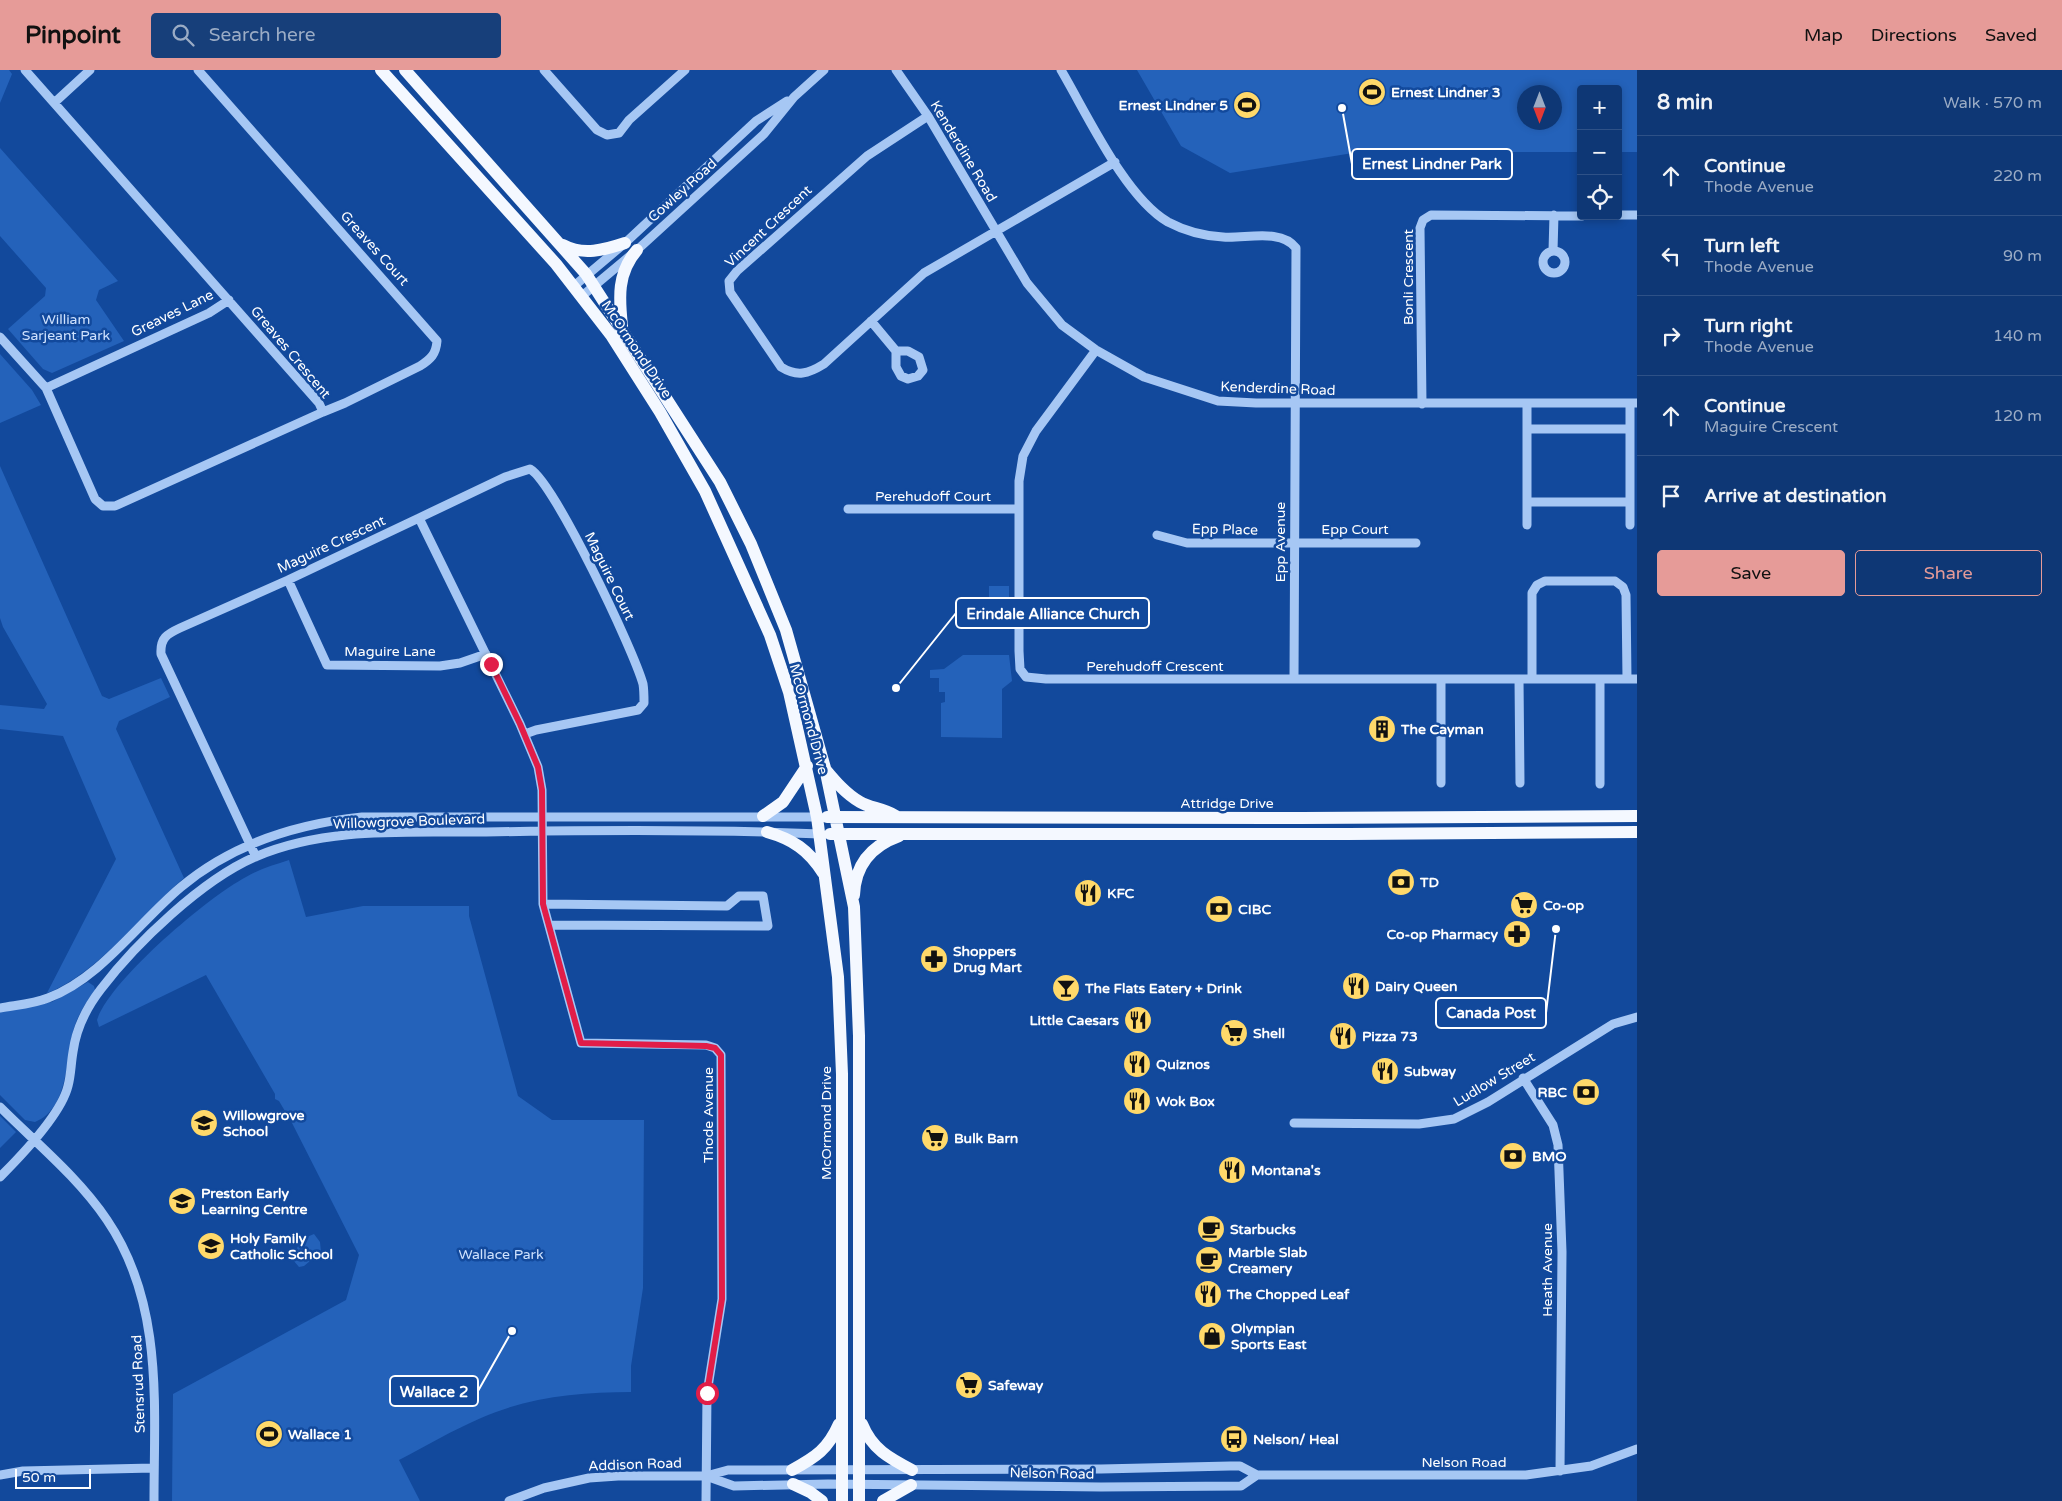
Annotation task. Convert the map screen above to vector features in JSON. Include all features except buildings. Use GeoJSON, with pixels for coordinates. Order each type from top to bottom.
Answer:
{"type":"FeatureCollection","features":[{"type":"Feature","properties":{"kind":"main road","name":"McOrmond Drive"},"geometry":{"type":"LineString","coordinates":[[381,70],[574,286],[611,335],[660,412],[705,491],[770,635],[789,692],[807,766],[820,834],[838,977],[842,1074],[842,1501]]}},
{"type":"Feature","properties":{"kind":"main road","name":"McOrmond Drive"},"geometry":{"type":"LineString","coordinates":[[405,70],[586,274],[720,482],[751,544],[786,630],[824,768],[833,817],[854,907],[859,1036],[860,1501]]}},
{"type":"Feature","properties":{"kind":"main road"},"geometry":{"type":"LineString","coordinates":[[558,242],[574,252],[604,250],[625,243]]}},
{"type":"Feature","properties":{"kind":"main road"},"geometry":{"type":"LineString","coordinates":[[622,328],[619,284],[624,270],[637,250]]}},
{"type":"Feature","properties":{"kind":"main road"},"geometry":{"type":"LineString","coordinates":[[763,816],[777,808],[790,794],[807,766]]}},
{"type":"Feature","properties":{"kind":"main road"},"geometry":{"type":"LineString","coordinates":[[824,768],[839,785],[860,802],[884,808],[896,816]]}},
{"type":"Feature","properties":{"kind":"main road","name":"Attridge Drive"},"geometry":{"type":"LineString","coordinates":[[817,817],[1302,818],[1637,816]]}},
{"type":"Feature","properties":{"kind":"main road"},"geometry":{"type":"LineString","coordinates":[[767,832],[798,844],[815,860],[827,879]]}},
{"type":"Feature","properties":{"kind":"main road"},"geometry":{"type":"LineString","coordinates":[[820,834],[1637,832]]}},
{"type":"Feature","properties":{"kind":"main road"},"geometry":{"type":"LineString","coordinates":[[854,907],[854,892],[858,869],[869,854],[888,840],[908,833]]}},
{"type":"Feature","properties":{"kind":"main road"},"geometry":{"type":"LineString","coordinates":[[841,1154],[858,1181]]}},
{"type":"Feature","properties":{"kind":"main road"},"geometry":{"type":"LineString","coordinates":[[859,1418],[868,1438],[875,1446],[884,1454],[912,1470]]}},
{"type":"Feature","properties":{"kind":"main road"},"geometry":{"type":"LineString","coordinates":[[792,1470],[821,1452],[832,1441],[841,1419]]}},
{"type":"Feature","properties":{"kind":"main road"},"geometry":{"type":"LineString","coordinates":[[793,1484],[810,1492],[822,1501]]}},
{"type":"Feature","properties":{"kind":"main road"},"geometry":{"type":"LineString","coordinates":[[883,1501],[911,1484]]}},
{"type":"Feature","properties":{"kind":"street","name":"Greaves Crescent"},"geometry":{"type":"LineString","coordinates":[[0,337],[46,388],[95,499],[103,506],[115,506],[323,412],[319,403],[25,70]]}},
{"type":"Feature","properties":{"kind":"street"},"geometry":{"type":"LineString","coordinates":[[54,103],[90,70]]}},
{"type":"Feature","properties":{"kind":"street","name":"Greaves Court"},"geometry":{"type":"LineString","coordinates":[[198,70],[437,341],[436,351],[431,359],[420,366],[345,404],[323,412]]}},
{"type":"Feature","properties":{"kind":"street"},"geometry":{"type":"LineString","coordinates":[[544,70],[598,130],[607,135],[619,133],[629,120],[686,70]]}},
{"type":"Feature","properties":{"kind":"street","name":"Cowley Road"},"geometry":{"type":"LineString","coordinates":[[582,296],[637,250],[764,134],[794,97],[824,70]]}},
{"type":"Feature","properties":{"kind":"street","name":"Kenderdine Road"},"geometry":{"type":"LineString","coordinates":[[896,70],[928,116],[1027,283],[1062,325],[1096,350],[1144,377],[1179,390],[1218,400],[1294,405],[1634,404]]}},
{"type":"Feature","properties":{"kind":"street"},"geometry":{"type":"LineString","coordinates":[[1061,70],[1115,162]]}},
{"type":"Feature","properties":{"kind":"street","name":"Cowley Road"},"geometry":{"type":"LineString","coordinates":[[574,286],[625,243],[756,121],[794,97]]}},
{"type":"Feature","properties":{"kind":"street","name":"Vincent Crescent"},"geometry":{"type":"LineString","coordinates":[[928,116],[867,156],[729,281],[730,292],[781,367],[791,373],[801,375],[818,368],[924,273],[995,230],[1115,162]]}},
{"type":"Feature","properties":{"kind":"street","name":"Epp Avenue"},"geometry":{"type":"LineString","coordinates":[[1115,162],[1130,187],[1152,211],[1186,230],[1223,238],[1278,237],[1290,241],[1296,248],[1294,679]]}},
{"type":"Feature","properties":{"kind":"street","name":"Bonli Crescent"},"geometry":{"type":"LineString","coordinates":[[1422,404],[1420,228],[1423,220],[1431,215],[1577,216]]}},
{"type":"Feature","properties":{"kind":"street"},"geometry":{"type":"LineString","coordinates":[[1553,251],[1554,215]]}},
{"type":"Feature","properties":{"kind":"street"},"geometry":{"type":"LineString","coordinates":[[1622,216],[1637,215]]}},
{"type":"Feature","properties":{"kind":"street","name":"Greaves Lane"},"geometry":{"type":"LineString","coordinates":[[46,388],[209,313],[228,300]]}},
{"type":"Feature","properties":{"kind":"street"},"geometry":{"type":"LineString","coordinates":[[872,321],[896,351]]}},
{"type":"Feature","properties":{"kind":"street","name":"Perehudoff Crescent"},"geometry":{"type":"LineString","coordinates":[[1096,350],[1036,431],[1023,456],[1018,481],[1019,663],[1026,676],[1046,679],[1637,678]]}},
{"type":"Feature","properties":{"kind":"street"},"geometry":{"type":"LineString","coordinates":[[1527,403],[1527,524]]}},
{"type":"Feature","properties":{"kind":"street"},"geometry":{"type":"LineString","coordinates":[[1630,525],[1630,429],[1634,404]]}},
{"type":"Feature","properties":{"kind":"street"},"geometry":{"type":"LineString","coordinates":[[1527,429],[1630,429]]}},
{"type":"Feature","properties":{"kind":"street","name":"Maguire Court"},"geometry":{"type":"LineString","coordinates":[[419,518],[512,474],[530,469],[535,471],[547,487],[604,593],[643,683],[644,703],[638,710],[536,730],[525,734]]}},
{"type":"Feature","properties":{"kind":"street"},"geometry":{"type":"LineString","coordinates":[[1527,502],[1630,502]]}},
{"type":"Feature","properties":{"kind":"street","name":"Perehudoff Court"},"geometry":{"type":"LineString","coordinates":[[848,510],[1018,509]]}},
{"type":"Feature","properties":{"kind":"street"},"geometry":{"type":"LineString","coordinates":[[419,518],[525,734],[538,767],[542,790],[543,831]]}},
{"type":"Feature","properties":{"kind":"street","name":"Maguire Crescent"},"geometry":{"type":"LineString","coordinates":[[256,857],[161,654],[165,635],[288,580],[419,518]]}},
{"type":"Feature","properties":{"kind":"street","name":"Epp Place"},"geometry":{"type":"LineString","coordinates":[[1157,535],[1188,543],[1294,543]]}},
{"type":"Feature","properties":{"kind":"street","name":"Epp Court"},"geometry":{"type":"LineString","coordinates":[[1294,543],[1416,543]]}},
{"type":"Feature","properties":{"kind":"street","name":"Maguire Lane"},"geometry":{"type":"LineString","coordinates":[[288,580],[327,665],[440,666],[460,663],[486,654]]}},
{"type":"Feature","properties":{"kind":"street"},"geometry":{"type":"LineString","coordinates":[[1532,679],[1532,593],[1537,585],[1546,581],[1615,581],[1623,588],[1626,596],[1627,679]]}},
{"type":"Feature","properties":{"kind":"street"},"geometry":{"type":"LineString","coordinates":[[1441,679],[1441,783]]}},
{"type":"Feature","properties":{"kind":"street"},"geometry":{"type":"LineString","coordinates":[[1519,679],[1520,783]]}},
{"type":"Feature","properties":{"kind":"street"},"geometry":{"type":"LineString","coordinates":[[1600,679],[1600,784]]}},
{"type":"Feature","properties":{"kind":"street","name":"Willowgrove Boulevard"},"geometry":{"type":"LineString","coordinates":[[0,1008],[47,998],[86,977],[182,887],[209,867],[250,844],[307,825],[362,817],[817,817]]}},
{"type":"Feature","properties":{"kind":"street","name":"Willowgrove Boulevard"},"geometry":{"type":"LineString","coordinates":[[0,1177],[60,1107],[68,1086],[78,1029],[100,990],[155,931],[188,900],[214,880],[256,857],[303,842],[338,836],[543,831],[820,834]]}},
{"type":"Feature","properties":{"kind":"street","name":"Thode Avenue"},"geometry":{"type":"LineString","coordinates":[[543,831],[543,904],[581,1043],[706,1046],[715,1048],[721,1055],[722,1299],[707,1393],[706,1476]]}},
{"type":"Feature","properties":{"kind":"street"},"geometry":{"type":"LineString","coordinates":[[543,904],[727,906],[739,896],[763,896],[768,926],[548,925]]}},
{"type":"Feature","properties":{"kind":"street","name":"Ludlow Street"},"geometry":{"type":"LineString","coordinates":[[1294,1123],[1413,1124],[1454,1119],[1488,1102],[1523,1078],[1613,1024],[1637,1017]]}},
{"type":"Feature","properties":{"kind":"street","name":"Heath Avenue"},"geometry":{"type":"LineString","coordinates":[[1523,1078],[1553,1125],[1558,1145],[1562,1252],[1560,1471]]}},
{"type":"Feature","properties":{"kind":"street","name":"Stensrud Road"},"geometry":{"type":"LineString","coordinates":[[0,1107],[73,1180],[107,1220],[133,1271],[145,1308],[152,1346],[154,1501]]}},
{"type":"Feature","properties":{"kind":"street","name":"Nelson Road"},"geometry":{"type":"LineString","coordinates":[[842,1469],[912,1470],[1240,1466],[1257,1475],[1507,1475],[1560,1471],[1592,1466],[1637,1449]]}},
{"type":"Feature","properties":{"kind":"street"},"geometry":{"type":"LineString","coordinates":[[0,1474],[23,1471],[153,1468]]}},
{"type":"Feature","properties":{"kind":"street","name":"Addison Road"},"geometry":{"type":"LineString","coordinates":[[509,1501],[544,1488],[589,1478],[618,1476],[706,1476],[728,1470],[842,1469]]}},
{"type":"Feature","properties":{"kind":"street","name":"Nelson Road"},"geometry":{"type":"LineString","coordinates":[[842,1484],[1100,1487],[1240,1486],[1257,1475]]}},
{"type":"Feature","properties":{"kind":"street"},"geometry":{"type":"LineString","coordinates":[[706,1476],[706,1501]]}},
{"type":"Feature","properties":{"kind":"street","name":"Addison Road"},"geometry":{"type":"LineString","coordinates":[[706,1476],[734,1486],[842,1484]]}},
{"type":"Feature","properties":{"kind":"green space"},"geometry":{"type":"Polygon","coordinates":[[[0,70],[9,70],[12,74],[0,103],[0,70]]]}},
{"type":"Feature","properties":{"kind":"green space"},"geometry":{"type":"Polygon","coordinates":[[[1137,70],[1637,70],[1637,152],[1622,152],[1622,85],[1577,85],[1577,152],[1359,152],[1230,173],[1181,146],[1137,70]]]}},
{"type":"Feature","properties":{"kind":"green space","name":"William Sarjeant Park"},"geometry":{"type":"Polygon","coordinates":[[[0,148],[118,281],[99,290],[96,300],[124,341],[52,373],[43,369],[8,329],[45,296],[46,288],[0,236],[0,148]]]}},
{"type":"Feature","properties":{"kind":"green space"},"geometry":{"type":"Polygon","coordinates":[[[0,354],[32,390],[41,405],[0,423],[0,354]]]}},
{"type":"Feature","properties":{"kind":"green space"},"geometry":{"type":"Polygon","coordinates":[[[0,466],[102,696],[109,699],[161,678],[170,697],[119,721],[116,729],[184,878],[101,958],[65,984],[47,993],[116,859],[63,736],[0,729],[0,705],[44,709],[47,704],[3,627],[0,618],[0,466]]]}},
{"type":"Feature","properties":{"kind":"green space"},"geometry":{"type":"Polygon","coordinates":[[[989,586],[1009,586],[1009,629],[989,629],[989,586]]]}},
{"type":"Feature","properties":{"kind":"green space"},"geometry":{"type":"Polygon","coordinates":[[[963,655],[1009,655],[1012,681],[1002,689],[1002,738],[941,737],[941,703],[945,702],[945,692],[939,692],[939,678],[930,678],[930,670],[944,669],[963,655]]]}},
{"type":"Feature","properties":{"kind":"green space","name":"Wallace Park"},"geometry":{"type":"Polygon","coordinates":[[[289,860],[306,917],[363,906],[469,906],[469,916],[518,1096],[552,1120],[644,1120],[643,1288],[631,1366],[631,1392],[554,1397],[517,1405],[450,1433],[399,1460],[420,1501],[172,1501],[173,1394],[346,1300],[359,1255],[292,1123],[279,1101],[275,1099],[275,1094],[206,975],[99,1027],[97,1020],[106,1003],[120,984],[140,962],[186,920],[229,887],[246,877],[261,869],[289,860]]]}},
{"type":"Feature","properties":{"kind":"green space"},"geometry":{"type":"Polygon","coordinates":[[[88,982],[94,986],[95,990],[76,1023],[64,1081],[55,1105],[46,1115],[35,1122],[25,1120],[0,1095],[0,1012],[52,1002],[88,982]]]}},
{"type":"Feature","properties":{"kind":"green space"},"geometry":{"type":"Polygon","coordinates":[[[0,1116],[16,1132],[0,1148],[0,1116]]]}},
{"type":"Feature","properties":{"kind":"green space"},"geometry":{"type":"Polygon","coordinates":[[[314,1234],[320,1242],[321,1252],[304,1266],[299,1267],[293,1260],[293,1249],[297,1248],[302,1239],[314,1234]]]}},
{"type":"Feature","properties":{"kind":"place","name":"Ernest Lindner 3"},"geometry":{"type":"Point","coordinates":[1372,92]}},
{"type":"Feature","properties":{"kind":"place","name":"Ernest Lindner 5"},"geometry":{"type":"Point","coordinates":[1247,105]}},
{"type":"Feature","properties":{"kind":"place","name":"Ernest Lindner Park"},"geometry":{"type":"Point","coordinates":[1342,108]}},
{"type":"Feature","properties":{"kind":"place","name":"Erindale Alliance Church"},"geometry":{"type":"Point","coordinates":[896,688]}},
{"type":"Feature","properties":{"kind":"place","name":"The Cayman"},"geometry":{"type":"Point","coordinates":[1382,729]}},
{"type":"Feature","properties":{"kind":"place","name":"TD"},"geometry":{"type":"Point","coordinates":[1401,882]}},
{"type":"Feature","properties":{"kind":"place","name":"KFC"},"geometry":{"type":"Point","coordinates":[1088,893]}},
{"type":"Feature","properties":{"kind":"place","name":"Co-op"},"geometry":{"type":"Point","coordinates":[1524,905]}},
{"type":"Feature","properties":{"kind":"place","name":"CIBC"},"geometry":{"type":"Point","coordinates":[1219,909]}},
{"type":"Feature","properties":{"kind":"place","name":"Canada Post"},"geometry":{"type":"Point","coordinates":[1556,929]}},
{"type":"Feature","properties":{"kind":"place","name":"Co-op Pharmacy"},"geometry":{"type":"Point","coordinates":[1517,934]}},
{"type":"Feature","properties":{"kind":"place","name":"Shoppers Drug Mart"},"geometry":{"type":"Point","coordinates":[934,959]}},
{"type":"Feature","properties":{"kind":"place","name":"Dairy Queen"},"geometry":{"type":"Point","coordinates":[1356,986]}},
{"type":"Feature","properties":{"kind":"place","name":"The Flats Eatery + Drink"},"geometry":{"type":"Point","coordinates":[1066,988]}},
{"type":"Feature","properties":{"kind":"place","name":"Little Caesars"},"geometry":{"type":"Point","coordinates":[1138,1020]}},
{"type":"Feature","properties":{"kind":"place","name":"Shell"},"geometry":{"type":"Point","coordinates":[1234,1033]}},
{"type":"Feature","properties":{"kind":"place","name":"Pizza 73"},"geometry":{"type":"Point","coordinates":[1343,1036]}},
{"type":"Feature","properties":{"kind":"place","name":"Quiznos"},"geometry":{"type":"Point","coordinates":[1137,1064]}},
{"type":"Feature","properties":{"kind":"place","name":"Subway"},"geometry":{"type":"Point","coordinates":[1385,1071]}},
{"type":"Feature","properties":{"kind":"place","name":"RBC"},"geometry":{"type":"Point","coordinates":[1586,1092]}},
{"type":"Feature","properties":{"kind":"place","name":"Wok Box"},"geometry":{"type":"Point","coordinates":[1137,1101]}},
{"type":"Feature","properties":{"kind":"place","name":"Willowgrove School"},"geometry":{"type":"Point","coordinates":[204,1123]}},
{"type":"Feature","properties":{"kind":"place","name":"Bulk Barn"},"geometry":{"type":"Point","coordinates":[935,1138]}},
{"type":"Feature","properties":{"kind":"place","name":"BMO"},"geometry":{"type":"Point","coordinates":[1513,1156]}},
{"type":"Feature","properties":{"kind":"place","name":"Montana's"},"geometry":{"type":"Point","coordinates":[1232,1170]}},
{"type":"Feature","properties":{"kind":"place","name":"Preston Early Learning Centre"},"geometry":{"type":"Point","coordinates":[182,1201]}},
{"type":"Feature","properties":{"kind":"place","name":"Starbucks"},"geometry":{"type":"Point","coordinates":[1211,1229]}},
{"type":"Feature","properties":{"kind":"place","name":"Holy Family Catholic School"},"geometry":{"type":"Point","coordinates":[211,1246]}},
{"type":"Feature","properties":{"kind":"place","name":"Marble Slab Creamery"},"geometry":{"type":"Point","coordinates":[1209,1260]}},
{"type":"Feature","properties":{"kind":"place","name":"The Chopped Leaf"},"geometry":{"type":"Point","coordinates":[1208,1294]}},
{"type":"Feature","properties":{"kind":"place","name":"Wallace 2"},"geometry":{"type":"Point","coordinates":[512,1331]}},
{"type":"Feature","properties":{"kind":"place","name":"Olympian Sports East"},"geometry":{"type":"Point","coordinates":[1212,1336]}},
{"type":"Feature","properties":{"kind":"place","name":"Safeway"},"geometry":{"type":"Point","coordinates":[969,1385]}},
{"type":"Feature","properties":{"kind":"place","name":"Wallace 1"},"geometry":{"type":"Point","coordinates":[269,1434]}},
{"type":"Feature","properties":{"kind":"place","name":"Nelson/ Heal"},"geometry":{"type":"Point","coordinates":[1234,1439]}},
{"type":"Feature","properties":{"kind":"route"},"geometry":{"type":"LineString","coordinates":[[491,664],[538,767],[542,790],[543,904],[581,1043],[706,1046],[715,1048],[721,1055],[722,1299],[707,1393]]}}]}
